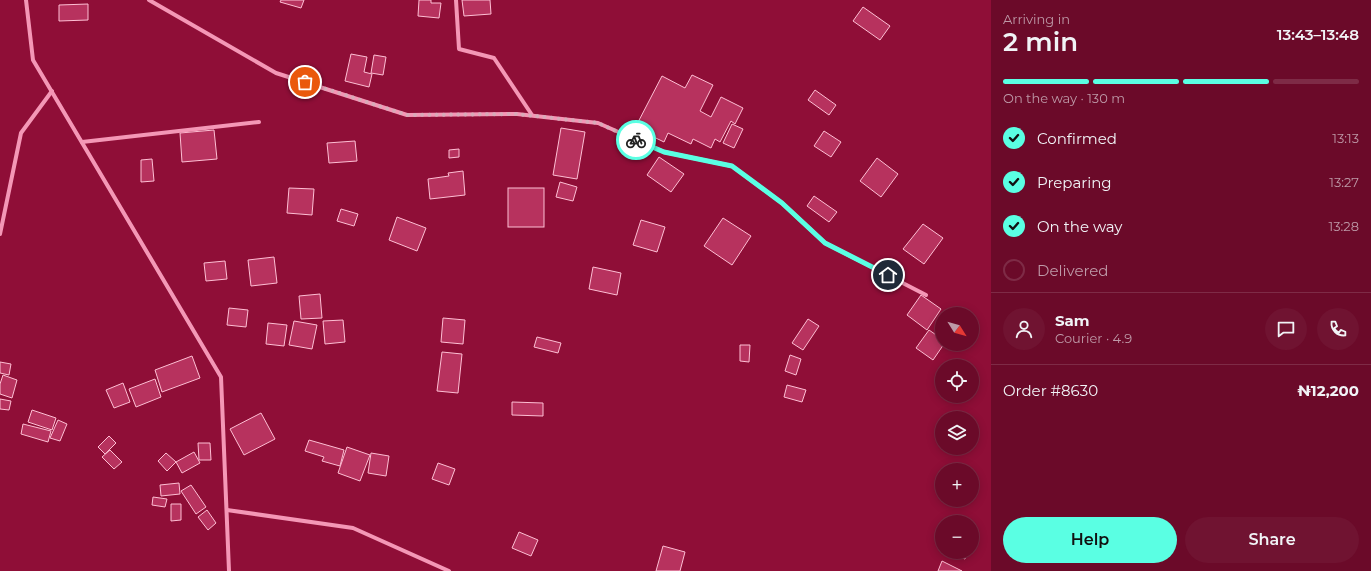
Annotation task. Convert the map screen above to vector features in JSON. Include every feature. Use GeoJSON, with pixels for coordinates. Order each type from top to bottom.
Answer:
{"type":"FeatureCollection","features":[{"type":"Feature","properties":{"kind":"street"},"geometry":{"type":"LineString","coordinates":[[26,0],[34,60],[222,377],[229,571]]}},
{"type":"Feature","properties":{"kind":"street"},"geometry":{"type":"LineString","coordinates":[[149,0],[276,73],[407,115],[517,114],[598,123],[664,152],[732,166],[782,203],[825,243],[926,295]]}},
{"type":"Feature","properties":{"kind":"street"},"geometry":{"type":"LineString","coordinates":[[456,0],[459,49],[494,58],[532,116]]}},
{"type":"Feature","properties":{"kind":"street"},"geometry":{"type":"LineString","coordinates":[[0,234],[21,133],[52,91]]}},
{"type":"Feature","properties":{"kind":"street"},"geometry":{"type":"LineString","coordinates":[[82,142],[259,122]]}},
{"type":"Feature","properties":{"kind":"street"},"geometry":{"type":"LineString","coordinates":[[227,510],[353,528],[449,571]]}},
{"type":"Feature","properties":{"kind":"building"},"geometry":{"type":"Polygon","coordinates":[[[281,0],[304,0],[301,8],[280,2],[281,0]]]}},
{"type":"Feature","properties":{"kind":"building"},"geometry":{"type":"Polygon","coordinates":[[[419,0],[431,0],[431,3],[441,3],[439,18],[418,16],[419,0]]]}},
{"type":"Feature","properties":{"kind":"building"},"geometry":{"type":"Polygon","coordinates":[[[462,0],[490,0],[491,14],[464,16],[462,0]]]}},
{"type":"Feature","properties":{"kind":"building"},"geometry":{"type":"Polygon","coordinates":[[[88,4],[88,20],[59,21],[59,5],[88,4]]]}},
{"type":"Feature","properties":{"kind":"building"},"geometry":{"type":"Polygon","coordinates":[[[863,7],[890,26],[880,40],[853,21],[863,7]]]}},
{"type":"Feature","properties":{"kind":"building"},"geometry":{"type":"Polygon","coordinates":[[[351,54],[367,57],[364,72],[372,74],[369,87],[345,81],[351,54]]]}},
{"type":"Feature","properties":{"kind":"building"},"geometry":{"type":"Polygon","coordinates":[[[374,55],[386,57],[383,75],[371,73],[374,55]]]}},
{"type":"Feature","properties":{"kind":"building"},"geometry":{"type":"Polygon","coordinates":[[[692,75],[713,85],[700,111],[711,117],[721,97],[743,108],[735,124],[731,121],[720,142],[715,139],[711,148],[693,139],[691,144],[668,133],[664,142],[635,128],[662,76],[685,88],[692,75]]]}},
{"type":"Feature","properties":{"kind":"building"},"geometry":{"type":"Polygon","coordinates":[[[815,90],[836,105],[829,115],[808,100],[815,90]]]}},
{"type":"Feature","properties":{"kind":"building"},"geometry":{"type":"Polygon","coordinates":[[[732,124],[743,129],[734,148],[723,143],[732,124]]]}},
{"type":"Feature","properties":{"kind":"building"},"geometry":{"type":"Polygon","coordinates":[[[561,128],[585,132],[577,179],[553,175],[561,128]]]}},
{"type":"Feature","properties":{"kind":"building"},"geometry":{"type":"Polygon","coordinates":[[[214,130],[217,159],[182,162],[180,133],[214,130]]]}},
{"type":"Feature","properties":{"kind":"building"},"geometry":{"type":"Polygon","coordinates":[[[824,131],[841,142],[831,157],[814,146],[824,131]]]}},
{"type":"Feature","properties":{"kind":"building"},"geometry":{"type":"Polygon","coordinates":[[[355,141],[357,161],[329,163],[327,143],[355,141]]]}},
{"type":"Feature","properties":{"kind":"building"},"geometry":{"type":"Polygon","coordinates":[[[459,149],[459,157],[449,158],[449,150],[459,149]]]}},
{"type":"Feature","properties":{"kind":"building"},"geometry":{"type":"Polygon","coordinates":[[[659,157],[684,174],[671,192],[647,175],[659,157]]]}},
{"type":"Feature","properties":{"kind":"building"},"geometry":{"type":"Polygon","coordinates":[[[877,158],[898,174],[881,197],[860,181],[877,158]]]}},
{"type":"Feature","properties":{"kind":"building"},"geometry":{"type":"Polygon","coordinates":[[[152,159],[154,181],[141,182],[141,160],[152,159]]]}},
{"type":"Feature","properties":{"kind":"building"},"geometry":{"type":"Polygon","coordinates":[[[463,171],[465,195],[430,199],[428,179],[449,176],[448,173],[463,171]]]}},
{"type":"Feature","properties":{"kind":"building"},"geometry":{"type":"Polygon","coordinates":[[[560,182],[577,187],[573,201],[556,197],[560,182]]]}},
{"type":"Feature","properties":{"kind":"building"},"geometry":{"type":"Polygon","coordinates":[[[289,188],[314,189],[312,215],[287,213],[289,188]]]}},
{"type":"Feature","properties":{"kind":"building"},"geometry":{"type":"Polygon","coordinates":[[[508,188],[544,188],[544,227],[508,227],[508,188]]]}},
{"type":"Feature","properties":{"kind":"building"},"geometry":{"type":"Polygon","coordinates":[[[814,196],[837,212],[829,222],[807,206],[814,196]]]}},
{"type":"Feature","properties":{"kind":"building"},"geometry":{"type":"Polygon","coordinates":[[[341,209],[358,214],[354,226],[337,221],[341,209]]]}},
{"type":"Feature","properties":{"kind":"building"},"geometry":{"type":"Polygon","coordinates":[[[397,217],[426,228],[417,251],[389,240],[397,217]]]}},
{"type":"Feature","properties":{"kind":"building"},"geometry":{"type":"Polygon","coordinates":[[[723,218],[751,236],[732,265],[704,246],[723,218]]]}},
{"type":"Feature","properties":{"kind":"building"},"geometry":{"type":"Polygon","coordinates":[[[641,220],[665,227],[657,252],[633,245],[641,220]]]}},
{"type":"Feature","properties":{"kind":"building"},"geometry":{"type":"Polygon","coordinates":[[[923,224],[943,238],[924,264],[903,249],[923,224]]]}},
{"type":"Feature","properties":{"kind":"building"},"geometry":{"type":"Polygon","coordinates":[[[274,257],[277,283],[251,286],[248,260],[274,257]]]}},
{"type":"Feature","properties":{"kind":"building"},"geometry":{"type":"Polygon","coordinates":[[[225,261],[227,279],[206,281],[204,263],[225,261]]]}},
{"type":"Feature","properties":{"kind":"building"},"geometry":{"type":"Polygon","coordinates":[[[593,267],[621,273],[617,295],[589,289],[593,267]]]}},
{"type":"Feature","properties":{"kind":"building"},"geometry":{"type":"Polygon","coordinates":[[[320,294],[322,318],[301,319],[299,296],[320,294]]]}},
{"type":"Feature","properties":{"kind":"building"},"geometry":{"type":"Polygon","coordinates":[[[921,295],[938,307],[935,307],[935,318],[927,330],[907,315],[921,295]]]}},
{"type":"Feature","properties":{"kind":"building"},"geometry":{"type":"Polygon","coordinates":[[[229,308],[248,310],[246,327],[227,325],[229,308]]]}},
{"type":"Feature","properties":{"kind":"building"},"geometry":{"type":"Polygon","coordinates":[[[443,318],[465,320],[463,344],[441,342],[443,318]]]}},
{"type":"Feature","properties":{"kind":"building"},"geometry":{"type":"Polygon","coordinates":[[[808,319],[819,326],[803,350],[792,343],[808,319]]]}},
{"type":"Feature","properties":{"kind":"building"},"geometry":{"type":"Polygon","coordinates":[[[343,320],[345,342],[325,344],[323,321],[343,320]]]}},
{"type":"Feature","properties":{"kind":"building"},"geometry":{"type":"Polygon","coordinates":[[[294,321],[317,325],[312,349],[289,345],[294,321]]]}},
{"type":"Feature","properties":{"kind":"building"},"geometry":{"type":"Polygon","coordinates":[[[268,323],[287,325],[284,346],[266,344],[268,323]]]}},
{"type":"Feature","properties":{"kind":"building"},"geometry":{"type":"Polygon","coordinates":[[[929,330],[935,334],[935,351],[939,351],[933,360],[916,348],[929,330]]]}},
{"type":"Feature","properties":{"kind":"building"},"geometry":{"type":"Polygon","coordinates":[[[537,337],[561,343],[558,353],[534,347],[537,337]]]}},
{"type":"Feature","properties":{"kind":"building"},"geometry":{"type":"Polygon","coordinates":[[[740,345],[750,345],[749,362],[740,361],[740,345]]]}},
{"type":"Feature","properties":{"kind":"building"},"geometry":{"type":"Polygon","coordinates":[[[442,352],[462,354],[458,393],[437,391],[442,352]]]}},
{"type":"Feature","properties":{"kind":"building"},"geometry":{"type":"Polygon","coordinates":[[[790,355],[801,359],[796,375],[785,371],[790,355]]]}},
{"type":"Feature","properties":{"kind":"building"},"geometry":{"type":"Polygon","coordinates":[[[192,356],[200,378],[162,392],[155,370],[192,356]]]}},
{"type":"Feature","properties":{"kind":"building"},"geometry":{"type":"Polygon","coordinates":[[[0,362],[11,364],[9,375],[0,373],[0,362]]]}},
{"type":"Feature","properties":{"kind":"building"},"geometry":{"type":"Polygon","coordinates":[[[3,375],[17,380],[12,398],[0,394],[0,384],[3,375]]]}},
{"type":"Feature","properties":{"kind":"building"},"geometry":{"type":"Polygon","coordinates":[[[155,379],[161,397],[136,407],[129,389],[155,379]]]}},
{"type":"Feature","properties":{"kind":"building"},"geometry":{"type":"Polygon","coordinates":[[[123,383],[130,402],[114,408],[106,390],[123,383]]]}},
{"type":"Feature","properties":{"kind":"building"},"geometry":{"type":"Polygon","coordinates":[[[787,385],[806,390],[802,402],[784,397],[787,385]]]}},
{"type":"Feature","properties":{"kind":"building"},"geometry":{"type":"Polygon","coordinates":[[[0,399],[11,401],[9,410],[0,409],[0,399]]]}},
{"type":"Feature","properties":{"kind":"building"},"geometry":{"type":"Polygon","coordinates":[[[512,402],[543,403],[543,416],[512,415],[512,402]]]}},
{"type":"Feature","properties":{"kind":"building"},"geometry":{"type":"Polygon","coordinates":[[[32,410],[56,418],[52,430],[28,422],[32,410]]]}},
{"type":"Feature","properties":{"kind":"building"},"geometry":{"type":"Polygon","coordinates":[[[261,413],[275,439],[244,455],[230,429],[261,413]]]}},
{"type":"Feature","properties":{"kind":"building"},"geometry":{"type":"Polygon","coordinates":[[[58,420],[67,424],[60,441],[50,438],[58,420]]]}},
{"type":"Feature","properties":{"kind":"building"},"geometry":{"type":"Polygon","coordinates":[[[23,424],[51,431],[48,442],[21,434],[23,424]]]}},
{"type":"Feature","properties":{"kind":"building"},"geometry":{"type":"Polygon","coordinates":[[[109,436],[116,443],[105,454],[98,447],[109,436]]]}},
{"type":"Feature","properties":{"kind":"building"},"geometry":{"type":"Polygon","coordinates":[[[309,440],[344,450],[340,466],[322,461],[324,457],[305,451],[309,440]]]}},
{"type":"Feature","properties":{"kind":"building"},"geometry":{"type":"Polygon","coordinates":[[[198,443],[210,443],[211,460],[199,460],[198,443]]]}},
{"type":"Feature","properties":{"kind":"building"},"geometry":{"type":"Polygon","coordinates":[[[347,447],[370,455],[360,481],[338,473],[347,447]]]}},
{"type":"Feature","properties":{"kind":"building"},"geometry":{"type":"Polygon","coordinates":[[[110,450],[122,462],[114,469],[102,457],[110,450]]]}},
{"type":"Feature","properties":{"kind":"building"},"geometry":{"type":"Polygon","coordinates":[[[194,452],[200,463],[182,473],[176,462],[194,452]]]}},
{"type":"Feature","properties":{"kind":"building"},"geometry":{"type":"Polygon","coordinates":[[[166,453],[176,462],[167,471],[158,461],[166,453]]]}},
{"type":"Feature","properties":{"kind":"building"},"geometry":{"type":"Polygon","coordinates":[[[371,453],[389,456],[386,476],[368,473],[371,453]]]}},
{"type":"Feature","properties":{"kind":"building"},"geometry":{"type":"Polygon","coordinates":[[[438,463],[455,469],[449,485],[432,479],[438,463]]]}},
{"type":"Feature","properties":{"kind":"building"},"geometry":{"type":"Polygon","coordinates":[[[179,483],[180,494],[161,496],[160,485],[179,483]]]}},
{"type":"Feature","properties":{"kind":"building"},"geometry":{"type":"Polygon","coordinates":[[[191,485],[206,507],[196,514],[181,491],[191,485]]]}},
{"type":"Feature","properties":{"kind":"building"},"geometry":{"type":"Polygon","coordinates":[[[153,497],[167,499],[165,507],[152,505],[153,497]]]}},
{"type":"Feature","properties":{"kind":"building"},"geometry":{"type":"Polygon","coordinates":[[[171,504],[181,504],[181,520],[171,521],[171,504]]]}},
{"type":"Feature","properties":{"kind":"building"},"geometry":{"type":"Polygon","coordinates":[[[207,510],[216,523],[208,530],[198,517],[207,510]]]}},
{"type":"Feature","properties":{"kind":"building"},"geometry":{"type":"Polygon","coordinates":[[[519,532],[538,540],[531,556],[512,548],[519,532]]]}},
{"type":"Feature","properties":{"kind":"building"},"geometry":{"type":"Polygon","coordinates":[[[663,546],[685,552],[680,571],[656,571],[663,546]]]}},
{"type":"Feature","properties":{"kind":"building"},"geometry":{"type":"Polygon","coordinates":[[[942,561],[962,571],[938,571],[942,561]]]}},
{"type":"Feature","properties":{"kind":"way so far"},"geometry":{"type":"LineString","coordinates":[[305,82],[407,115],[517,114],[598,123],[636,140]]}},
{"type":"Feature","properties":{"kind":"route"},"geometry":{"type":"LineString","coordinates":[[636,140],[664,152],[732,166],[782,203],[825,243],[888,275]]}}]}
